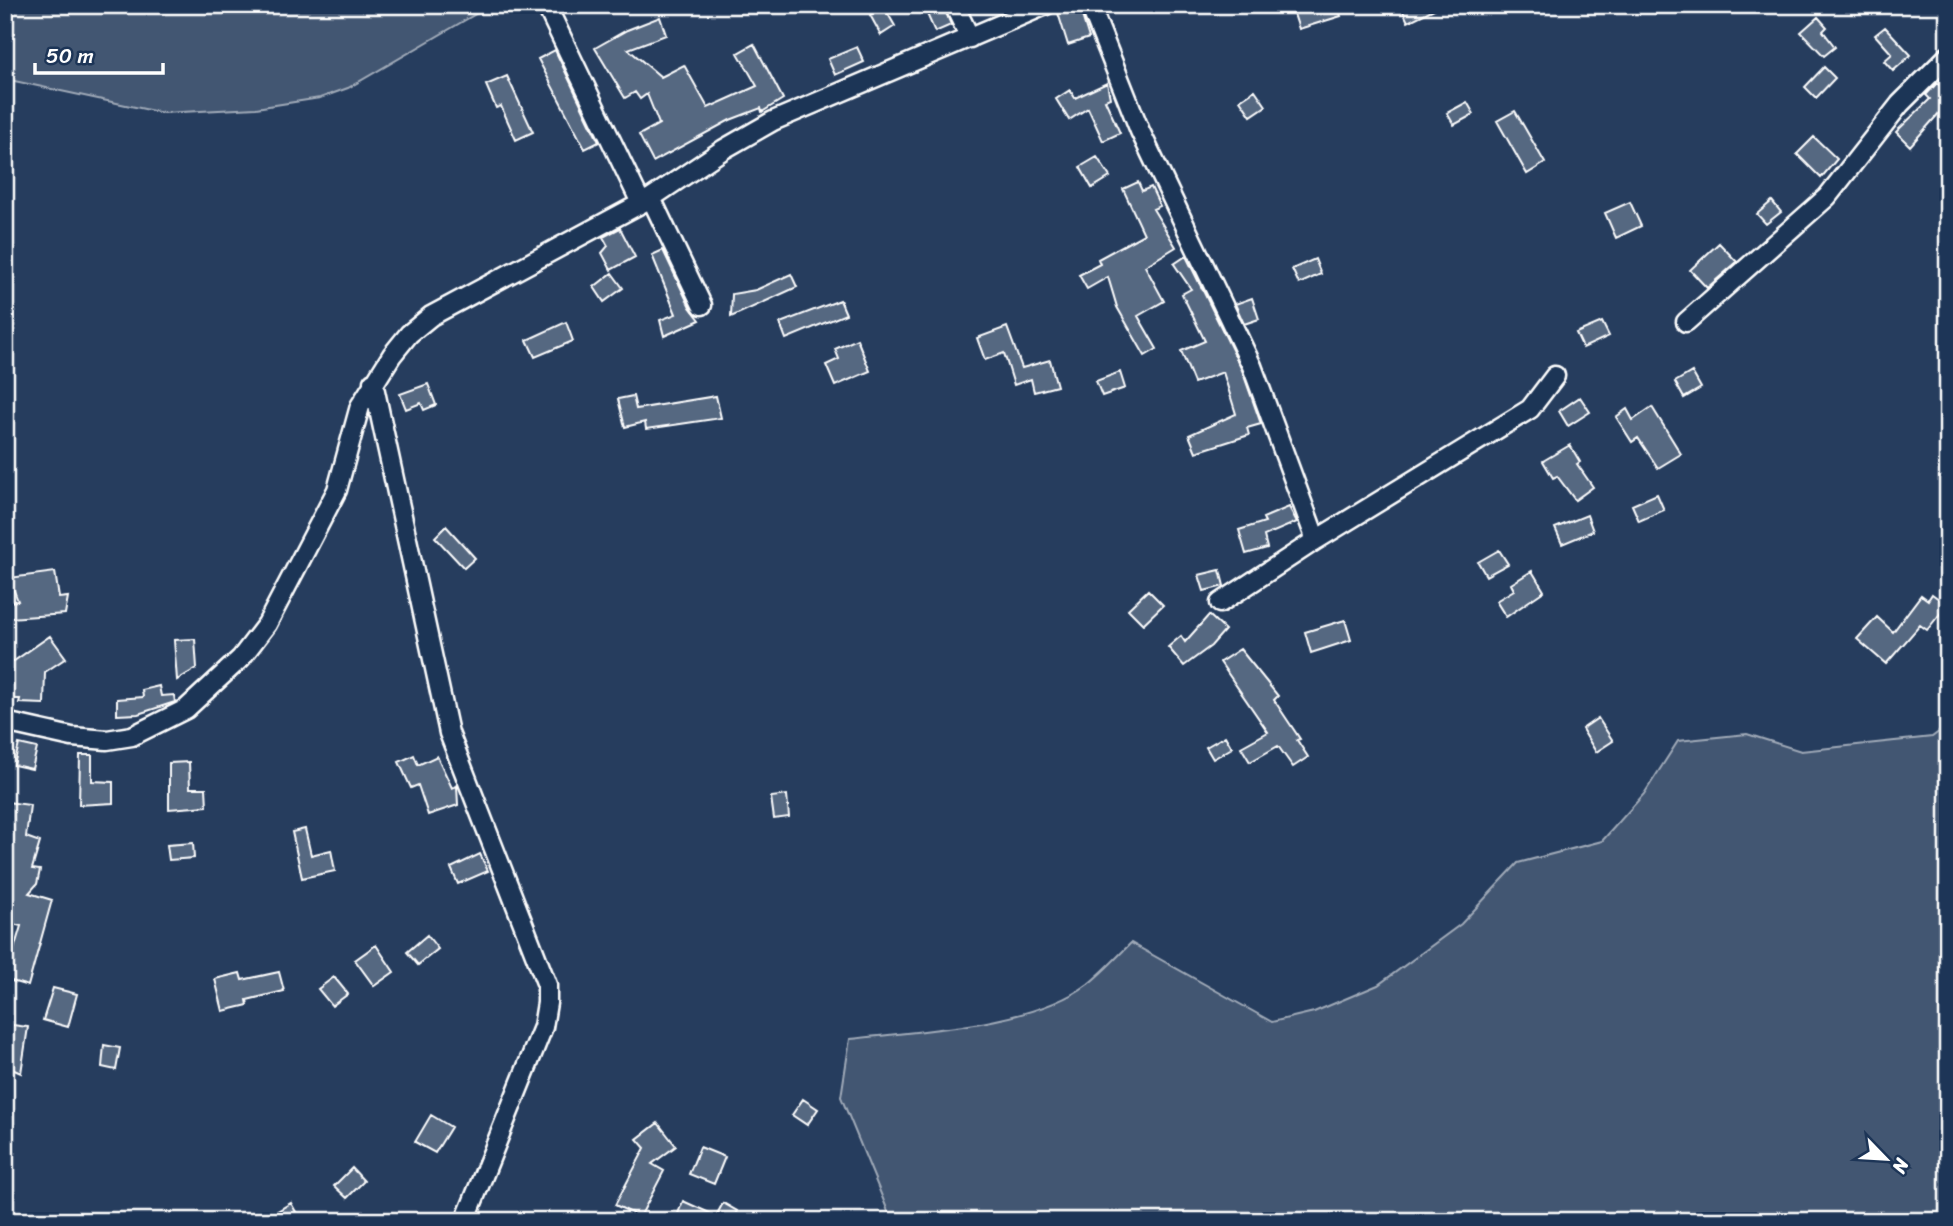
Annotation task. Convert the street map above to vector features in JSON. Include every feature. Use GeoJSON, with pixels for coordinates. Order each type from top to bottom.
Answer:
{"type":"FeatureCollection","features":[{"type":"Feature","properties":{"kind":"street"},"geometry":{"type":"LineString","coordinates":[[546,5],[702,304]]}},
{"type":"Feature","properties":{"kind":"street"},"geometry":{"type":"LineString","coordinates":[[954,5],[970,38]]}},
{"type":"Feature","properties":{"kind":"street"},"geometry":{"type":"LineString","coordinates":[[6,728],[107,740],[132,736],[186,709],[241,658],[267,624],[337,489],[350,433],[373,382],[410,334],[431,316],[646,201],[724,149],[773,121],[1046,5]]}},
{"type":"Feature","properties":{"kind":"street"},"geometry":{"type":"LineString","coordinates":[[1090,5],[1140,131],[1252,366],[1316,540]]}},
{"type":"Feature","properties":{"kind":"street"},"geometry":{"type":"LineString","coordinates":[[1686,322],[1827,197],[1900,104],[1948,56]]}},
{"type":"Feature","properties":{"kind":"street"},"geometry":{"type":"LineString","coordinates":[[1220,603],[1316,540],[1530,409],[1555,376]]}},
{"type":"Feature","properties":{"kind":"street"},"geometry":{"type":"LineString","coordinates":[[373,382],[449,733],[547,985],[547,1003],[542,1027],[465,1221]]}},
{"type":"Feature","properties":{"kind":"shaded area"},"geometry":{"type":"Polygon","coordinates":[[[5,5],[491,5],[348,88],[320,98],[256,108],[163,113],[5,79],[5,5]]]}},
{"type":"Feature","properties":{"kind":"shaded area"},"geometry":{"type":"Polygon","coordinates":[[[1948,725],[1948,1221],[892,1221],[841,1097],[850,1039],[974,1024],[1037,1009],[1065,998],[1088,984],[1131,943],[1272,1022],[1314,1012],[1378,985],[1461,924],[1518,863],[1602,841],[1644,794],[1678,741],[1747,734],[1801,751],[1932,737],[1948,725]]]}},
{"type":"Feature","properties":{"kind":"building"},"geometry":{"type":"Polygon","coordinates":[[[923,5],[943,5],[951,25],[935,32],[923,5]]]}},
{"type":"Feature","properties":{"kind":"building"},"geometry":{"type":"Polygon","coordinates":[[[1291,5],[1337,5],[1341,16],[1299,29],[1291,5]]]}},
{"type":"Feature","properties":{"kind":"building"},"geometry":{"type":"Polygon","coordinates":[[[1400,5],[1442,5],[1408,22],[1400,5]]]}},
{"type":"Feature","properties":{"kind":"building"},"geometry":{"type":"Polygon","coordinates":[[[1079,6],[1089,38],[1068,45],[1058,13],[1079,6]]]}},
{"type":"Feature","properties":{"kind":"building"},"geometry":{"type":"Polygon","coordinates":[[[884,7],[895,26],[881,35],[870,15],[884,7]]]}},
{"type":"Feature","properties":{"kind":"building"},"geometry":{"type":"Polygon","coordinates":[[[660,17],[666,35],[628,49],[661,77],[684,65],[708,108],[757,86],[738,53],[754,44],[783,99],[762,112],[761,108],[730,120],[653,162],[639,135],[659,124],[647,94],[640,99],[635,92],[625,98],[595,48],[627,30],[660,17]]]}},
{"type":"Feature","properties":{"kind":"building"},"geometry":{"type":"Polygon","coordinates":[[[1818,17],[1827,27],[1823,31],[1835,47],[1824,56],[1801,32],[1818,17]]]}},
{"type":"Feature","properties":{"kind":"building"},"geometry":{"type":"Polygon","coordinates":[[[1885,27],[1911,55],[1893,71],[1884,61],[1892,54],[1875,35],[1885,27]]]}},
{"type":"Feature","properties":{"kind":"building"},"geometry":{"type":"Polygon","coordinates":[[[857,47],[864,62],[835,75],[828,59],[857,47]]]}},
{"type":"Feature","properties":{"kind":"building"},"geometry":{"type":"Polygon","coordinates":[[[555,50],[599,142],[585,149],[538,59],[555,50]]]}},
{"type":"Feature","properties":{"kind":"building"},"geometry":{"type":"Polygon","coordinates":[[[1824,67],[1835,78],[1816,98],[1805,87],[1824,67]]]}},
{"type":"Feature","properties":{"kind":"building"},"geometry":{"type":"Polygon","coordinates":[[[507,76],[533,132],[516,140],[501,106],[496,108],[486,85],[507,76]]]}},
{"type":"Feature","properties":{"kind":"building"},"geometry":{"type":"Polygon","coordinates":[[[1107,83],[1110,98],[1105,100],[1120,133],[1103,141],[1088,108],[1069,120],[1056,99],[1070,90],[1075,98],[1107,83]]]}},
{"type":"Feature","properties":{"kind":"building"},"geometry":{"type":"Polygon","coordinates":[[[1937,83],[1948,93],[1948,103],[1910,146],[1896,132],[1930,99],[1926,95],[1937,83]]]}},
{"type":"Feature","properties":{"kind":"building"},"geometry":{"type":"Polygon","coordinates":[[[1255,90],[1266,106],[1251,116],[1240,100],[1255,90]]]}},
{"type":"Feature","properties":{"kind":"building"},"geometry":{"type":"Polygon","coordinates":[[[1467,102],[1474,114],[1454,125],[1447,113],[1467,102]]]}},
{"type":"Feature","properties":{"kind":"building"},"geometry":{"type":"Polygon","coordinates":[[[1515,111],[1545,163],[1527,174],[1497,121],[1515,111]]]}},
{"type":"Feature","properties":{"kind":"building"},"geometry":{"type":"Polygon","coordinates":[[[1814,137],[1837,159],[1821,178],[1797,154],[1814,137]]]}},
{"type":"Feature","properties":{"kind":"building"},"geometry":{"type":"Polygon","coordinates":[[[1097,157],[1110,177],[1092,188],[1080,167],[1097,157]]]}},
{"type":"Feature","properties":{"kind":"building"},"geometry":{"type":"Polygon","coordinates":[[[1138,182],[1142,191],[1151,187],[1160,206],[1153,209],[1176,247],[1145,266],[1164,301],[1138,316],[1157,349],[1145,356],[1117,307],[1108,277],[1087,289],[1079,275],[1100,264],[1098,259],[1144,234],[1123,189],[1138,182]]]}},
{"type":"Feature","properties":{"kind":"building"},"geometry":{"type":"Polygon","coordinates":[[[1772,201],[1781,212],[1766,224],[1757,214],[1772,201]]]}},
{"type":"Feature","properties":{"kind":"building"},"geometry":{"type":"Polygon","coordinates":[[[1630,202],[1641,226],[1616,238],[1605,213],[1630,202]]]}},
{"type":"Feature","properties":{"kind":"building"},"geometry":{"type":"Polygon","coordinates":[[[620,228],[635,257],[611,270],[602,253],[608,246],[603,237],[620,228]]]}},
{"type":"Feature","properties":{"kind":"building"},"geometry":{"type":"Polygon","coordinates":[[[1719,243],[1737,262],[1707,288],[1690,270],[1719,243]]]}},
{"type":"Feature","properties":{"kind":"building"},"geometry":{"type":"Polygon","coordinates":[[[663,250],[690,307],[700,320],[664,336],[660,320],[676,314],[652,255],[663,250]]]}},
{"type":"Feature","properties":{"kind":"building"},"geometry":{"type":"Polygon","coordinates":[[[1186,256],[1242,370],[1261,424],[1247,428],[1249,435],[1196,452],[1189,435],[1236,414],[1223,372],[1194,383],[1181,351],[1205,341],[1182,294],[1191,289],[1174,264],[1186,256]]]}},
{"type":"Feature","properties":{"kind":"building"},"geometry":{"type":"Polygon","coordinates":[[[1315,259],[1321,274],[1299,284],[1292,269],[1315,259]]]}},
{"type":"Feature","properties":{"kind":"building"},"geometry":{"type":"Polygon","coordinates":[[[612,273],[623,288],[604,302],[594,287],[612,273]]]}},
{"type":"Feature","properties":{"kind":"building"},"geometry":{"type":"Polygon","coordinates":[[[791,274],[797,287],[731,317],[732,294],[756,290],[791,274]]]}},
{"type":"Feature","properties":{"kind":"building"},"geometry":{"type":"Polygon","coordinates":[[[1252,298],[1259,319],[1244,324],[1235,304],[1252,298]]]}},
{"type":"Feature","properties":{"kind":"building"},"geometry":{"type":"Polygon","coordinates":[[[840,300],[846,314],[786,339],[780,323],[840,300]]]}},
{"type":"Feature","properties":{"kind":"building"},"geometry":{"type":"Polygon","coordinates":[[[566,322],[573,341],[535,357],[527,340],[566,322]]]}},
{"type":"Feature","properties":{"kind":"building"},"geometry":{"type":"Polygon","coordinates":[[[1602,322],[1609,336],[1583,348],[1576,333],[1602,322]]]}},
{"type":"Feature","properties":{"kind":"building"},"geometry":{"type":"Polygon","coordinates":[[[1007,327],[1022,368],[1050,360],[1057,386],[1034,392],[1031,379],[1014,385],[1004,353],[985,360],[977,338],[1007,327]]]}},
{"type":"Feature","properties":{"kind":"building"},"geometry":{"type":"Polygon","coordinates":[[[857,339],[870,371],[835,386],[826,365],[839,359],[835,349],[857,339]]]}},
{"type":"Feature","properties":{"kind":"building"},"geometry":{"type":"Polygon","coordinates":[[[1120,372],[1125,388],[1102,396],[1096,381],[1120,372]]]}},
{"type":"Feature","properties":{"kind":"building"},"geometry":{"type":"Polygon","coordinates":[[[1692,372],[1701,388],[1684,398],[1675,382],[1692,372]]]}},
{"type":"Feature","properties":{"kind":"building"},"geometry":{"type":"Polygon","coordinates":[[[428,384],[436,405],[424,410],[421,403],[406,409],[400,394],[428,384]]]}},
{"type":"Feature","properties":{"kind":"building"},"geometry":{"type":"Polygon","coordinates":[[[633,396],[636,409],[716,396],[721,418],[646,429],[645,422],[625,427],[618,399],[633,396]]]}},
{"type":"Feature","properties":{"kind":"building"},"geometry":{"type":"Polygon","coordinates":[[[1580,397],[1590,412],[1568,426],[1559,411],[1580,397]]]}},
{"type":"Feature","properties":{"kind":"building"},"geometry":{"type":"Polygon","coordinates":[[[1652,407],[1681,454],[1658,468],[1638,438],[1632,442],[1616,417],[1627,409],[1633,420],[1652,407]]]}},
{"type":"Feature","properties":{"kind":"building"},"geometry":{"type":"Polygon","coordinates":[[[1570,445],[1580,462],[1577,464],[1593,487],[1575,500],[1557,476],[1553,478],[1543,461],[1570,445]]]}},
{"type":"Feature","properties":{"kind":"building"},"geometry":{"type":"Polygon","coordinates":[[[1657,494],[1664,510],[1639,521],[1632,505],[1657,494]]]}},
{"type":"Feature","properties":{"kind":"building"},"geometry":{"type":"Polygon","coordinates":[[[1289,507],[1297,522],[1264,536],[1267,548],[1246,554],[1239,530],[1265,522],[1263,518],[1289,507]]]}},
{"type":"Feature","properties":{"kind":"building"},"geometry":{"type":"Polygon","coordinates":[[[1587,515],[1593,531],[1562,544],[1555,528],[1587,515]]]}},
{"type":"Feature","properties":{"kind":"building"},"geometry":{"type":"Polygon","coordinates":[[[446,526],[475,558],[464,568],[435,537],[446,526]]]}},
{"type":"Feature","properties":{"kind":"building"},"geometry":{"type":"Polygon","coordinates":[[[1499,550],[1508,564],[1486,576],[1478,562],[1499,550]]]}},
{"type":"Feature","properties":{"kind":"building"},"geometry":{"type":"Polygon","coordinates":[[[1220,570],[1224,586],[1204,591],[1199,575],[1220,570]]]}},
{"type":"Feature","properties":{"kind":"building"},"geometry":{"type":"Polygon","coordinates":[[[1532,571],[1544,591],[1506,617],[1496,601],[1514,590],[1511,584],[1532,571]]]}},
{"type":"Feature","properties":{"kind":"building"},"geometry":{"type":"Polygon","coordinates":[[[55,572],[59,598],[68,597],[65,614],[10,618],[9,602],[18,601],[9,578],[55,572]]]}},
{"type":"Feature","properties":{"kind":"building"},"geometry":{"type":"Polygon","coordinates":[[[1148,590],[1163,605],[1143,624],[1128,609],[1148,590]]]}},
{"type":"Feature","properties":{"kind":"building"},"geometry":{"type":"Polygon","coordinates":[[[1932,594],[1947,605],[1927,630],[1920,625],[1886,664],[1857,639],[1877,617],[1893,632],[1921,595],[1928,600],[1932,594]]]}},
{"type":"Feature","properties":{"kind":"building"},"geometry":{"type":"Polygon","coordinates":[[[1209,615],[1225,630],[1211,646],[1184,666],[1168,647],[1181,636],[1185,642],[1209,615]]]}},
{"type":"Feature","properties":{"kind":"building"},"geometry":{"type":"Polygon","coordinates":[[[1345,620],[1351,640],[1311,653],[1305,632],[1345,620]]]}},
{"type":"Feature","properties":{"kind":"building"},"geometry":{"type":"Polygon","coordinates":[[[50,636],[66,658],[45,672],[44,704],[19,703],[20,699],[5,699],[5,661],[14,661],[50,636]]]}},
{"type":"Feature","properties":{"kind":"building"},"geometry":{"type":"Polygon","coordinates":[[[195,639],[197,668],[177,680],[174,640],[195,639]]]}},
{"type":"Feature","properties":{"kind":"building"},"geometry":{"type":"Polygon","coordinates":[[[1240,649],[1278,696],[1274,700],[1300,739],[1297,740],[1308,757],[1293,767],[1278,746],[1250,762],[1241,747],[1268,732],[1220,662],[1240,649]]]}},
{"type":"Feature","properties":{"kind":"building"},"geometry":{"type":"Polygon","coordinates":[[[159,686],[161,696],[174,695],[175,702],[138,714],[117,715],[117,699],[143,697],[142,690],[159,686]]]}},
{"type":"Feature","properties":{"kind":"building"},"geometry":{"type":"Polygon","coordinates":[[[1598,718],[1613,741],[1596,752],[1582,729],[1598,718]]]}},
{"type":"Feature","properties":{"kind":"building"},"geometry":{"type":"Polygon","coordinates":[[[1225,736],[1232,748],[1213,759],[1206,747],[1225,736]]]}},
{"type":"Feature","properties":{"kind":"building"},"geometry":{"type":"Polygon","coordinates":[[[19,744],[37,748],[32,769],[14,765],[19,744]]]}},
{"type":"Feature","properties":{"kind":"building"},"geometry":{"type":"Polygon","coordinates":[[[80,755],[92,755],[92,781],[113,782],[113,803],[79,805],[80,755]]]}},
{"type":"Feature","properties":{"kind":"building"},"geometry":{"type":"Polygon","coordinates":[[[414,755],[418,765],[437,756],[452,788],[457,786],[458,805],[428,815],[418,785],[411,788],[399,762],[414,755]]]}},
{"type":"Feature","properties":{"kind":"building"},"geometry":{"type":"Polygon","coordinates":[[[189,762],[190,788],[206,788],[207,806],[169,809],[169,763],[189,762]]]}},
{"type":"Feature","properties":{"kind":"building"},"geometry":{"type":"Polygon","coordinates":[[[787,795],[789,817],[774,819],[771,797],[787,795]]]}},
{"type":"Feature","properties":{"kind":"building"},"geometry":{"type":"Polygon","coordinates":[[[7,802],[30,805],[26,837],[40,842],[32,869],[40,870],[37,884],[29,893],[52,900],[28,986],[5,979],[21,926],[5,922],[5,835],[10,817],[5,817],[7,802]]]}},
{"type":"Feature","properties":{"kind":"building"},"geometry":{"type":"Polygon","coordinates":[[[305,829],[311,855],[331,850],[335,871],[302,878],[292,832],[305,829]]]}},
{"type":"Feature","properties":{"kind":"building"},"geometry":{"type":"Polygon","coordinates":[[[193,843],[194,858],[169,860],[167,845],[193,843]]]}},
{"type":"Feature","properties":{"kind":"building"},"geometry":{"type":"Polygon","coordinates":[[[480,854],[488,871],[458,884],[451,868],[480,854]]]}},
{"type":"Feature","properties":{"kind":"building"},"geometry":{"type":"Polygon","coordinates":[[[427,935],[438,949],[418,965],[407,952],[427,935]]]}},
{"type":"Feature","properties":{"kind":"building"},"geometry":{"type":"Polygon","coordinates":[[[376,945],[394,972],[374,986],[355,960],[376,945]]]}},
{"type":"Feature","properties":{"kind":"building"},"geometry":{"type":"Polygon","coordinates":[[[279,972],[284,991],[247,1000],[248,1005],[223,1011],[215,979],[240,973],[242,980],[279,972]]]}},
{"type":"Feature","properties":{"kind":"building"},"geometry":{"type":"Polygon","coordinates":[[[334,977],[348,994],[332,1006],[318,989],[334,977]]]}},
{"type":"Feature","properties":{"kind":"building"},"geometry":{"type":"Polygon","coordinates":[[[53,988],[77,994],[68,1027],[43,1020],[53,988]]]}},
{"type":"Feature","properties":{"kind":"building"},"geometry":{"type":"Polygon","coordinates":[[[5,1024],[28,1027],[21,1073],[5,1066],[5,1024]]]}},
{"type":"Feature","properties":{"kind":"building"},"geometry":{"type":"Polygon","coordinates":[[[104,1045],[120,1048],[116,1070],[102,1067],[104,1045]]]}},
{"type":"Feature","properties":{"kind":"building"},"geometry":{"type":"Polygon","coordinates":[[[803,1099],[818,1109],[807,1125],[792,1115],[803,1099]]]}},
{"type":"Feature","properties":{"kind":"building"},"geometry":{"type":"Polygon","coordinates":[[[431,1115],[451,1127],[435,1153],[415,1142],[431,1115]]]}},
{"type":"Feature","properties":{"kind":"building"},"geometry":{"type":"Polygon","coordinates":[[[658,1123],[676,1146],[652,1164],[664,1171],[640,1217],[615,1205],[645,1148],[637,1139],[658,1123]]]}},
{"type":"Feature","properties":{"kind":"building"},"geometry":{"type":"Polygon","coordinates":[[[700,1147],[725,1157],[714,1184],[689,1174],[700,1147]]]}},
{"type":"Feature","properties":{"kind":"building"},"geometry":{"type":"Polygon","coordinates":[[[352,1168],[364,1181],[347,1198],[334,1186],[352,1168]]]}},
{"type":"Feature","properties":{"kind":"building"},"geometry":{"type":"Polygon","coordinates":[[[683,1201],[716,1216],[723,1203],[737,1211],[732,1221],[687,1221],[677,1216],[683,1201]]]}},
{"type":"Feature","properties":{"kind":"building"},"geometry":{"type":"Polygon","coordinates":[[[291,1203],[301,1221],[261,1221],[291,1203]]]}}]}
